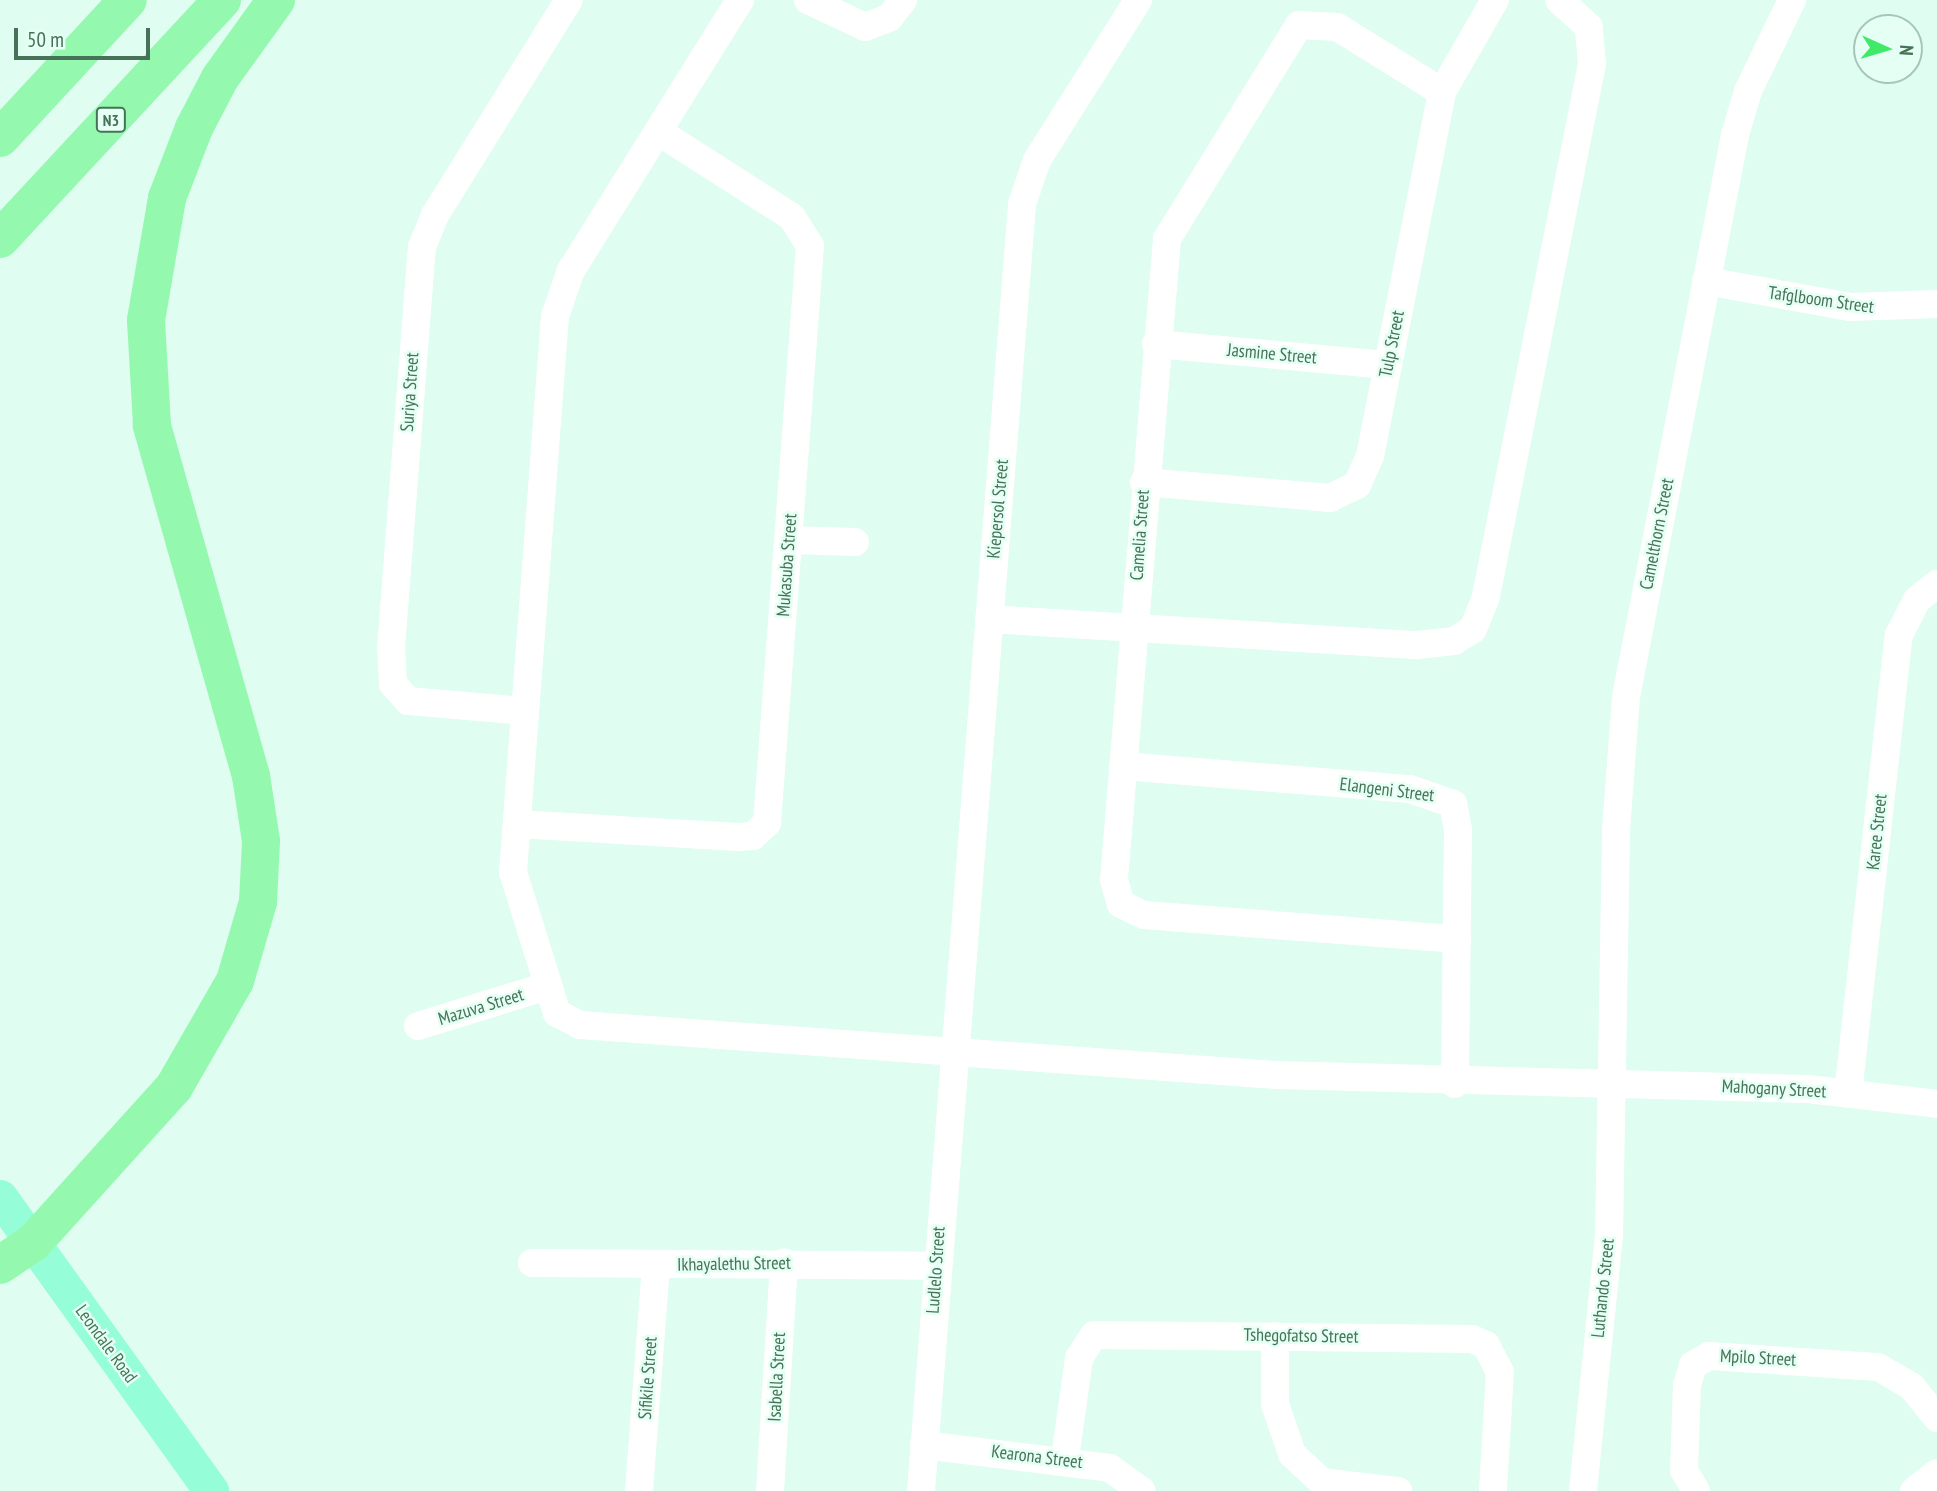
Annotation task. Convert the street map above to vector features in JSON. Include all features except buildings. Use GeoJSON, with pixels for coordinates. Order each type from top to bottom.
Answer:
{"type":"FeatureCollection","features":[{"type":"Feature","properties":{"kind":"highway"},"geometry":{"type":"LineString","coordinates":[[0,138],[128,0]]}},
{"type":"Feature","properties":{"kind":"highway","name":"N3"},"geometry":{"type":"LineString","coordinates":[[0,239],[222,0]]}},
{"type":"Feature","properties":{"kind":"highway"},"geometry":{"type":"LineString","coordinates":[[0,1265],[33,1243],[174,1087],[212,1030],[235,981],[258,901],[261,841],[251,776],[152,425],[146,320],[167,198],[194,128],[226,69],[276,0]]}},
{"type":"Feature","properties":{"kind":"main road","name":"Leondale Road"},"geometry":{"type":"LineString","coordinates":[[0,1197],[211,1491]]}},
{"type":"Feature","properties":{"kind":"street","name":"Suriya Street"},"geometry":{"type":"LineString","coordinates":[[525,711],[408,701],[393,684],[391,648],[422,247],[435,215],[569,0]]}},
{"type":"Feature","properties":{"kind":"street","name":"Mahogany Street"},"geometry":{"type":"LineString","coordinates":[[740,0],[559,296],[513,872],[544,987],[557,1013],[580,1025],[1455,1084],[1610,1084],[1848,1094],[1937,1104]]}},
{"type":"Feature","properties":{"kind":"street"},"geometry":{"type":"LineString","coordinates":[[808,0],[865,27],[889,18],[903,0]]}},
{"type":"Feature","properties":{"kind":"street","name":"Kiepersol Street"},"geometry":{"type":"LineString","coordinates":[[951,1049],[1024,189],[1138,0]]}},
{"type":"Feature","properties":{"kind":"street","name":"Tulp Street"},"geometry":{"type":"LineString","coordinates":[[1144,482],[1330,498],[1347,492],[1364,475],[1442,92],[1495,0]]}},
{"type":"Feature","properties":{"kind":"street"},"geometry":{"type":"LineString","coordinates":[[989,619],[1417,645],[1454,641],[1473,629],[1486,596],[1594,50],[1584,19],[1559,0]]}},
{"type":"Feature","properties":{"kind":"street","name":"Camelthorn Street"},"geometry":{"type":"LineString","coordinates":[[1610,1084],[1616,830],[1626,697],[1741,112],[1792,0]]}},
{"type":"Feature","properties":{"kind":"street","name":"Camelia Street"},"geometry":{"type":"LineString","coordinates":[[1442,92],[1324,22],[1291,33],[1167,239],[1144,482],[1114,880],[1115,893],[1131,912],[1457,939]]}},
{"type":"Feature","properties":{"kind":"street","name":"Mukasuba Street"},"geometry":{"type":"LineString","coordinates":[[517,824],[738,837],[761,831],[768,812],[789,540],[807,234],[792,217],[659,132]]}},
{"type":"Feature","properties":{"kind":"street","name":"Tafglboom Street"},"geometry":{"type":"LineString","coordinates":[[1706,281],[1850,307],[1937,304]]}},
{"type":"Feature","properties":{"kind":"street","name":"Jasmine Street"},"geometry":{"type":"LineString","coordinates":[[1156,344],[1388,365]]}},
{"type":"Feature","properties":{"kind":"street"},"geometry":{"type":"LineString","coordinates":[[789,540],[855,542]]}},
{"type":"Feature","properties":{"kind":"street","name":"Karee Street"},"geometry":{"type":"LineString","coordinates":[[1848,1094],[1898,644],[1909,610],[1937,584]]}},
{"type":"Feature","properties":{"kind":"street","name":"Elangeni Street"},"geometry":{"type":"LineString","coordinates":[[1123,766],[1440,795],[1453,804],[1458,821],[1455,1084]]}},
{"type":"Feature","properties":{"kind":"street","name":"Mazuva Street"},"geometry":{"type":"LineString","coordinates":[[418,1026],[544,987]]}},
{"type":"Feature","properties":{"kind":"street","name":"Ludlelo Street"},"geometry":{"type":"LineString","coordinates":[[921,1491],[951,1049]]}},
{"type":"Feature","properties":{"kind":"street","name":"Luthando Street"},"geometry":{"type":"LineString","coordinates":[[1583,1491],[1609,1236],[1610,1084]]}},
{"type":"Feature","properties":{"kind":"street","name":"Ikhayalethu Street"},"geometry":{"type":"LineString","coordinates":[[533,1263],[656,1265],[784,1262],[936,1266]]}},
{"type":"Feature","properties":{"kind":"street","name":"Isabella Street"},"geometry":{"type":"LineString","coordinates":[[770,1491],[784,1262]]}},
{"type":"Feature","properties":{"kind":"street","name":"Sifikile Street"},"geometry":{"type":"LineString","coordinates":[[639,1491],[656,1265]]}},
{"type":"Feature","properties":{"kind":"street","name":"Tshegofatso Street"},"geometry":{"type":"LineString","coordinates":[[1065,1458],[1079,1358],[1094,1335],[1454,1338],[1486,1345],[1500,1371],[1493,1491]]}},
{"type":"Feature","properties":{"kind":"street"},"geometry":{"type":"LineString","coordinates":[[1275,1336],[1275,1404],[1292,1454],[1322,1482],[1398,1491]]}},
{"type":"Feature","properties":{"kind":"street","name":"Mpilo Street"},"geometry":{"type":"LineString","coordinates":[[1696,1491],[1684,1470],[1687,1385],[1693,1365],[1709,1356],[1878,1367],[1912,1387],[1937,1418]]}},
{"type":"Feature","properties":{"kind":"street","name":"Kearona Street"},"geometry":{"type":"LineString","coordinates":[[924,1445],[1065,1458],[1110,1468],[1142,1491]]}},
{"type":"Feature","properties":{"kind":"street"},"geometry":{"type":"LineString","coordinates":[[1914,1491],[1937,1473]]}}]}
